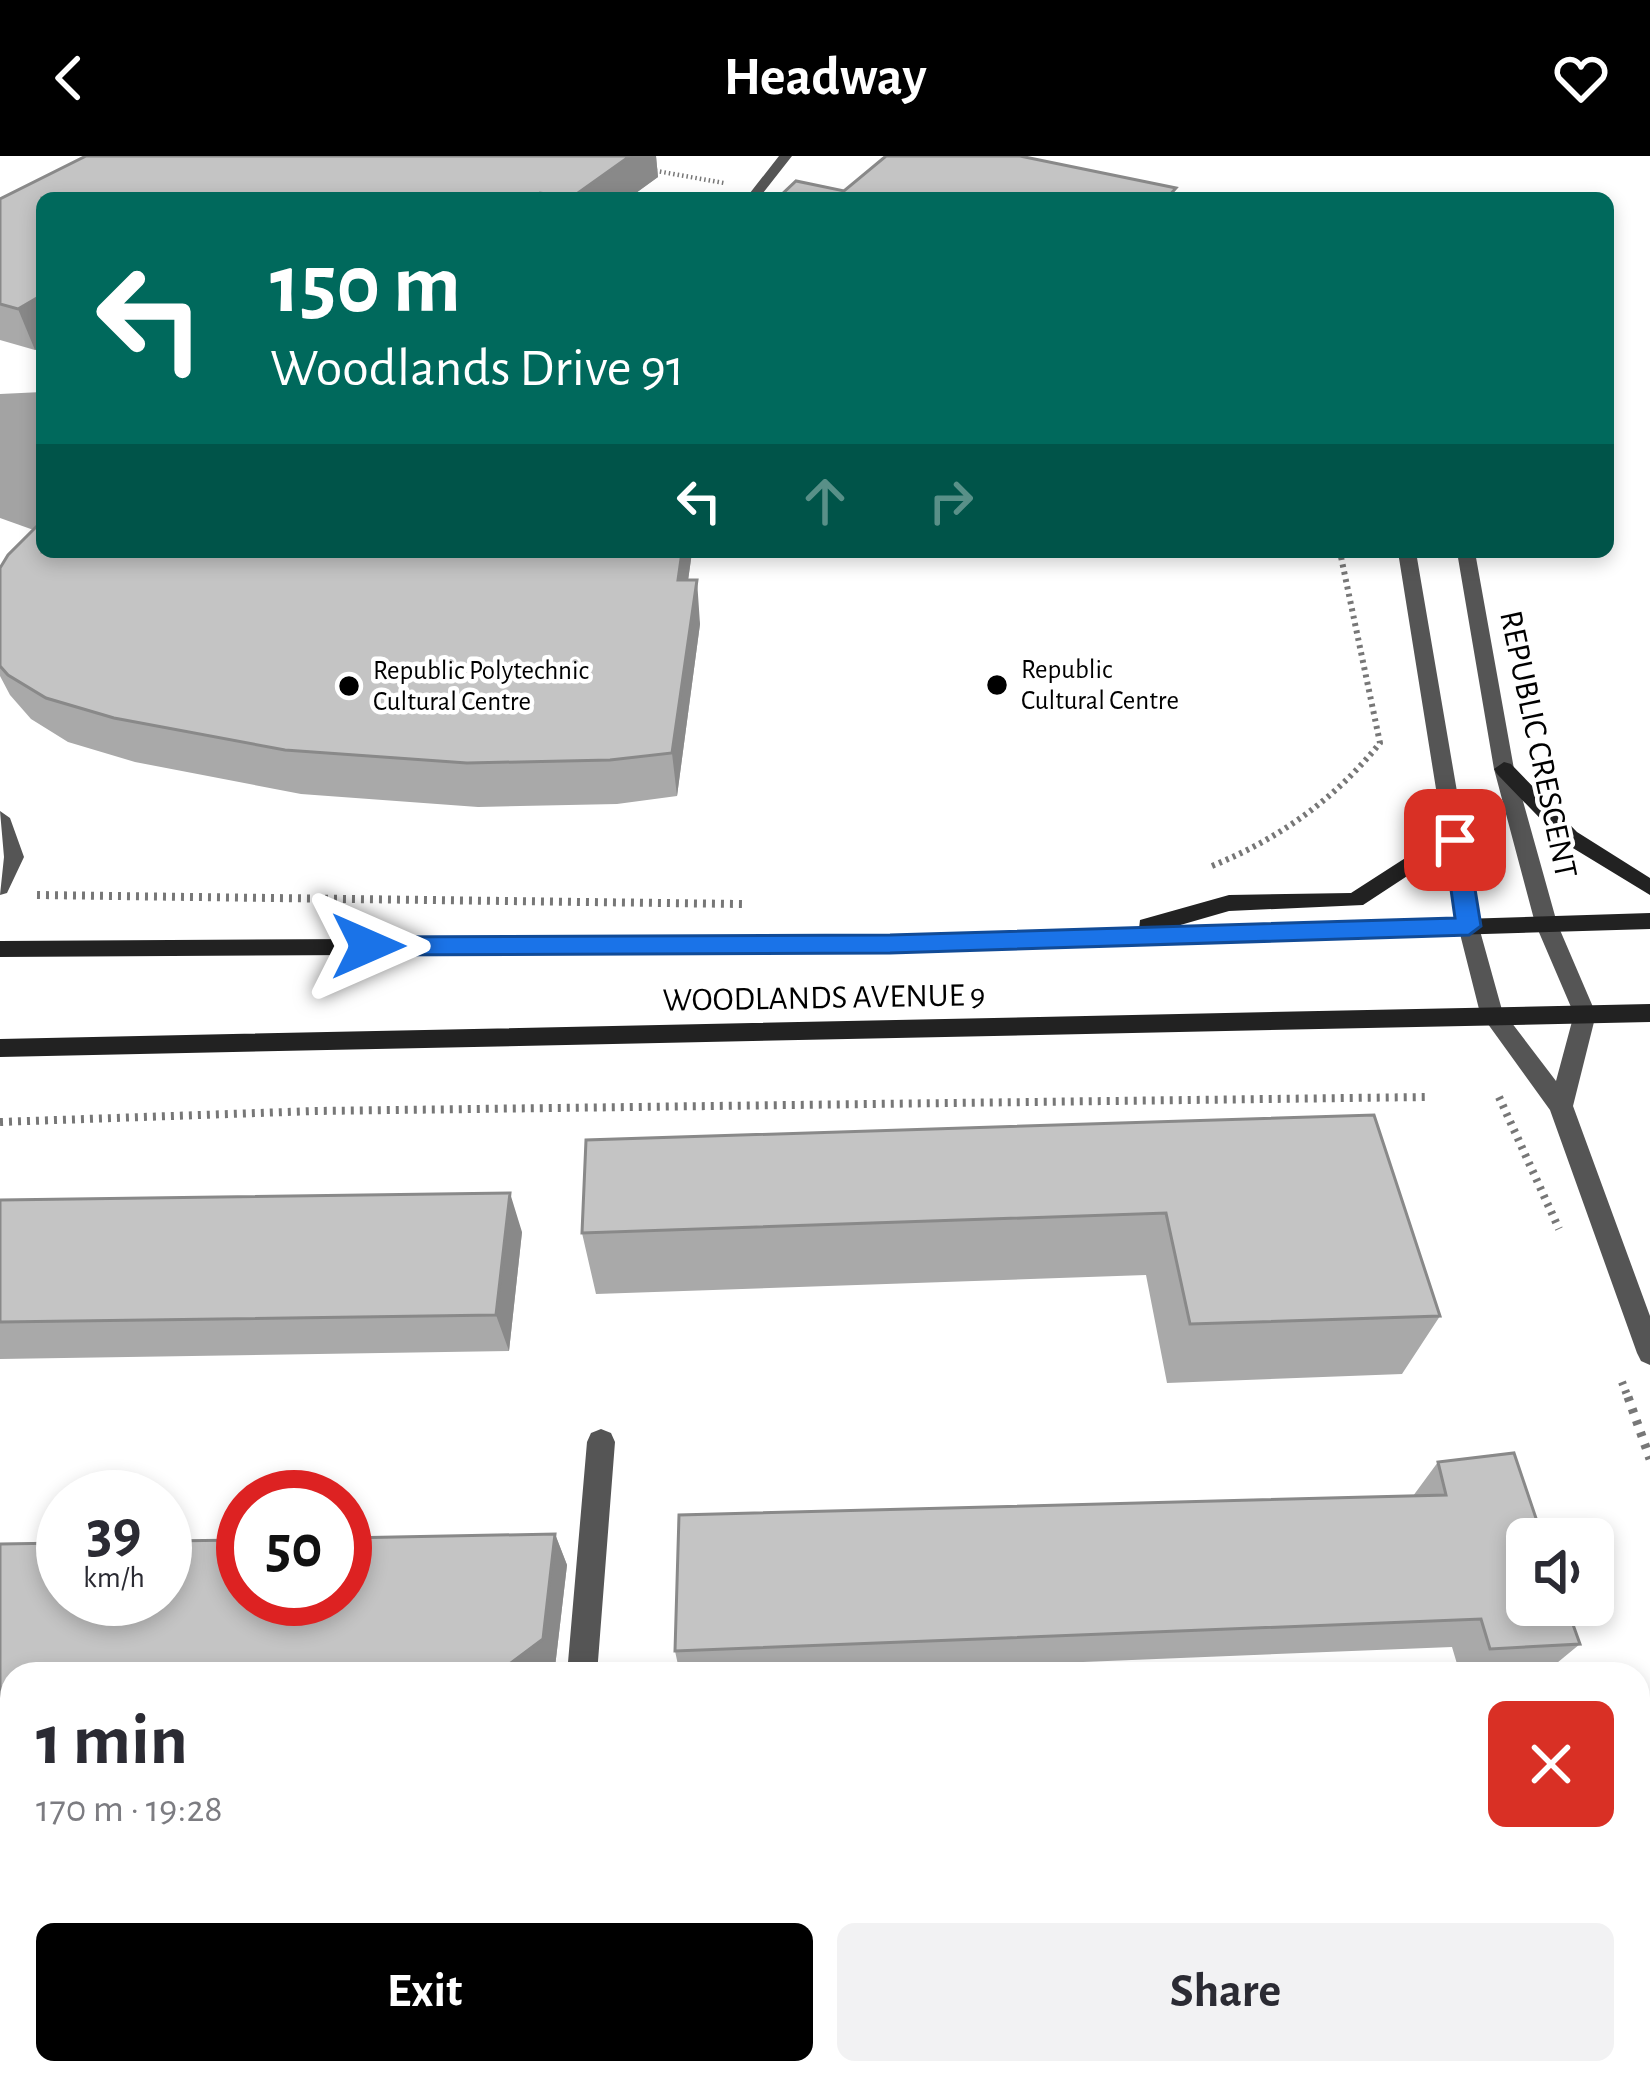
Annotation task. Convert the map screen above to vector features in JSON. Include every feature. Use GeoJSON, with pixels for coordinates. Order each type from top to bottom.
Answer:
{"type":"FeatureCollection","features":[{"type":"Feature","properties":{"kind":"main road"},"geometry":{"type":"LineString","coordinates":[[1504,769],[1570,837],[1650,888]]}},
{"type":"Feature","properties":{"kind":"main road"},"geometry":{"type":"LineString","coordinates":[[1111,936],[1228,903],[1355,900],[1417,860],[1449,808]]}},
{"type":"Feature","properties":{"kind":"main road","name":"WOODLANDS AVENUE 9"},"geometry":{"type":"LineString","coordinates":[[0,949],[890,944],[1650,921]]}},
{"type":"Feature","properties":{"kind":"main road","name":"WOODLANDS AVENUE 9"},"geometry":{"type":"LineString","coordinates":[[0,1048],[1650,1013]]}},
{"type":"Feature","properties":{"kind":"street"},"geometry":{"type":"LineString","coordinates":[[758,192],[786,156]]}},
{"type":"Feature","properties":{"kind":"street"},"geometry":{"type":"LineString","coordinates":[[1408,558],[1469,926],[1491,1013],[1561,1106],[1650,1353]]}},
{"type":"Feature","properties":{"kind":"street","name":"REPUBLIC CRESCENT"},"geometry":{"type":"LineString","coordinates":[[1467,558],[1504,769],[1546,923],[1585,1015]]}},
{"type":"Feature","properties":{"kind":"street"},"geometry":{"type":"LineString","coordinates":[[0,818],[14,857],[0,888]]}},
{"type":"Feature","properties":{"kind":"street"},"geometry":{"type":"LineString","coordinates":[[1561,1106],[1585,1015]]}},
{"type":"Feature","properties":{"kind":"street"},"geometry":{"type":"LineString","coordinates":[[583,1662],[601,1442]]}},
{"type":"Feature","properties":{"kind":"path"},"geometry":{"type":"LineString","coordinates":[[645,174],[654,168],[745,192]]}},
{"type":"Feature","properties":{"kind":"path"},"geometry":{"type":"LineString","coordinates":[[1191,874],[1301,824],[1349,784],[1380,743],[1341,558]]}},
{"type":"Feature","properties":{"kind":"path"},"geometry":{"type":"LineString","coordinates":[[24,895],[754,904]]}},
{"type":"Feature","properties":{"kind":"path"},"geometry":{"type":"LineString","coordinates":[[0,1121],[315,1111],[1427,1096]]}},
{"type":"Feature","properties":{"kind":"shaded area"},"geometry":{"type":"Polygon","coordinates":[[[36,392],[36,531],[0,518],[0,394],[36,392]]]}},
{"type":"Feature","properties":{"kind":"building"},"geometry":{"type":"Polygon","coordinates":[[[86,156],[630,156],[579,192],[36,192],[36,298],[18,309],[0,304],[0,199],[86,156]]]}},
{"type":"Feature","properties":{"kind":"building"},"geometry":{"type":"Polygon","coordinates":[[[886,156],[1020,156],[1176,188],[1172,192],[784,192],[796,181],[844,191],[886,156]]]}},
{"type":"Feature","properties":{"kind":"building","name":"Republic Polytechnic Cultural Centre"},"geometry":{"type":"Polygon","coordinates":[[[36,527],[36,558],[681,558],[678,580],[697,580],[672,753],[610,760],[467,763],[285,750],[114,718],[46,698],[0,666],[0,568],[36,527]]]}},
{"type":"Feature","properties":{"kind":"building"},"geometry":{"type":"Polygon","coordinates":[[[1374,1115],[1440,1316],[1190,1324],[1166,1213],[582,1233],[586,1140],[1374,1115]]]}},
{"type":"Feature","properties":{"kind":"building"},"geometry":{"type":"Polygon","coordinates":[[[510,1193],[496,1315],[0,1322],[0,1200],[510,1193]]]}},
{"type":"Feature","properties":{"kind":"building"},"geometry":{"type":"Polygon","coordinates":[[[1514,1453],[1536,1518],[1506,1518],[1506,1626],[1574,1626],[1580,1644],[1490,1649],[1481,1619],[675,1651],[679,1515],[1446,1495],[1438,1462],[1514,1453]]]}},
{"type":"Feature","properties":{"kind":"building"},"geometry":{"type":"Polygon","coordinates":[[[555,1534],[543,1639],[512,1662],[0,1662],[0,1544],[36,1543],[36,1626],[192,1626],[192,1541],[216,1540],[216,1626],[372,1626],[372,1537],[555,1534]]]}},
{"type":"Feature","properties":{"kind":"place","name":"Republic Cultural Centre"},"geometry":{"type":"Point","coordinates":[997,685]}},
{"type":"Feature","properties":{"kind":"place","name":"Republic Polytechnic Cultural Centre"},"geometry":{"type":"Point","coordinates":[349,686]}},
{"type":"Feature","properties":{"kind":"route"},"geometry":{"type":"LineString","coordinates":[[368,946],[890,944],[1469,926],[1455,840]]}}]}
